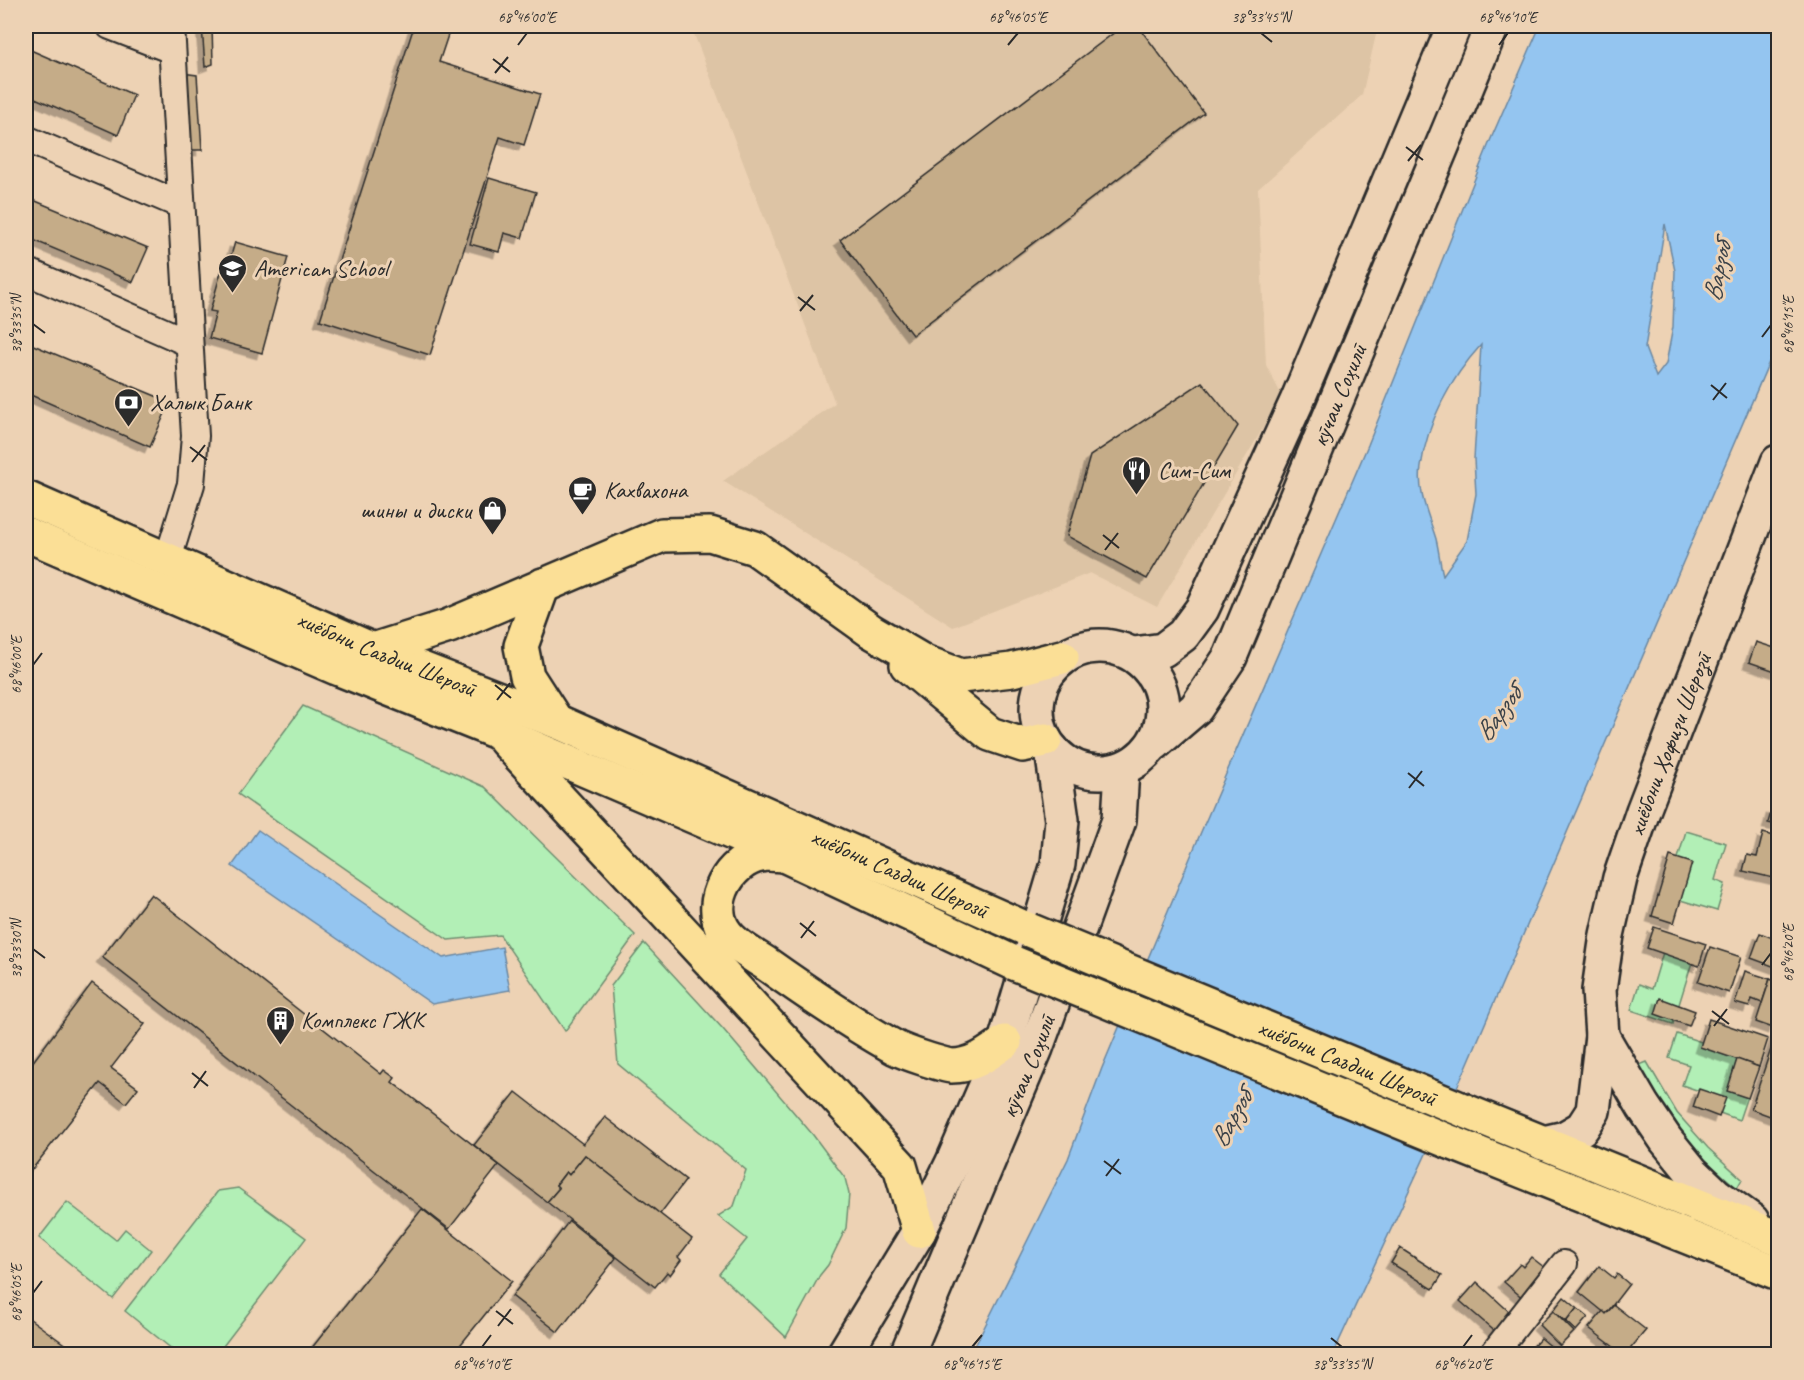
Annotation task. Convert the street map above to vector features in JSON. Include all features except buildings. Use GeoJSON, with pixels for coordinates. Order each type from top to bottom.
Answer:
{"type":"FeatureCollection","features":[{"type":"Feature","properties":{"kind":"highway","name":"хиёбони Саъдии Шерозӣ"},"geometry":{"type":"LineString","coordinates":[[26,498],[373,650],[556,721],[1029,930],[1771,1235]]}},
{"type":"Feature","properties":{"kind":"highway","name":"хиёбони Саъдии Шерозӣ"},"geometry":{"type":"LineString","coordinates":[[26,534],[337,668],[497,732],[784,855],[1014,963],[1450,1142],[1766,1268]]}},
{"type":"Feature","properties":{"kind":"highway"},"geometry":{"type":"LineString","coordinates":[[373,650],[449,626],[662,535],[710,534],[755,548],[871,631],[924,663],[961,676],[1012,670],[1062,657]]}},
{"type":"Feature","properties":{"kind":"highway"},"geometry":{"type":"LineString","coordinates":[[543,585],[521,646],[527,676],[556,721]]}},
{"type":"Feature","properties":{"kind":"highway"},"geometry":{"type":"LineString","coordinates":[[871,631],[913,670],[990,734],[1023,746],[1048,745]]}},
{"type":"Feature","properties":{"kind":"highway"},"geometry":{"type":"LineString","coordinates":[[497,732],[900,1166],[919,1231]]}},
{"type":"Feature","properties":{"kind":"highway"},"geometry":{"type":"LineString","coordinates":[[784,855],[760,855],[742,863],[725,881],[717,899],[717,912],[724,929],[736,943],[798,987],[898,1049],[950,1066],[966,1065],[981,1059],[1005,1042]]}},
{"type":"Feature","properties":{"kind":"highway"},"geometry":{"type":"LineString","coordinates":[[1766,1268],[1761,1260],[1769,1246],[1771,1235]]}},
{"type":"Feature","properties":{"kind":"main road","name":"кӯчаи Соҳилӣ"},"geometry":{"type":"LineString","coordinates":[[1134,654],[1162,650],[1183,635],[1202,609],[1297,401],[1454,26]]}},
{"type":"Feature","properties":{"kind":"main road","name":"кӯчаи Соҳилӣ"},"geometry":{"type":"LineString","coordinates":[[1154,744],[1196,708],[1230,657],[1491,26]]}},
{"type":"Feature","properties":{"kind":"main road","name":"хиёбони Ҳофизи Шерозӣ"},"geometry":{"type":"LineString","coordinates":[[1543,1143],[1565,1138],[1582,1128],[1593,1111],[1602,1036],[1599,990],[1607,935],[1620,878],[1643,811],[1779,462]]}},
{"type":"Feature","properties":{"kind":"main road"},"geometry":{"type":"LineString","coordinates":[[1110,645],[1134,654],[1157,679],[1165,712],[1154,744],[1122,770],[1103,773],[1084,771],[1066,763],[1048,745],[1038,723],[1036,704],[1040,686],[1049,670],[1062,657],[1085,646],[1110,645]]}},
{"type":"Feature","properties":{"kind":"main road","name":"кӯчаи Соҳилӣ"},"geometry":{"type":"LineString","coordinates":[[844,1354],[919,1231],[952,1164],[1005,1042],[1058,864],[1062,820],[1048,745]]}},
{"type":"Feature","properties":{"kind":"main road","name":"кӯчаи Соҳилӣ"},"geometry":{"type":"LineString","coordinates":[[907,1354],[1036,1048],[1119,820],[1122,770]]}},
{"type":"Feature","properties":{"kind":"main road"},"geometry":{"type":"LineString","coordinates":[[1602,1036],[1643,1106],[1666,1140],[1692,1172],[1716,1195],[1771,1235]]}},
{"type":"Feature","properties":{"kind":"street"},"geometry":{"type":"LineString","coordinates":[[111,26],[172,38],[195,436],[191,484],[168,559]]}},
{"type":"Feature","properties":{"kind":"street"},"geometry":{"type":"LineString","coordinates":[[26,139],[181,205]]}},
{"type":"Feature","properties":{"kind":"street"},"geometry":{"type":"LineString","coordinates":[[26,271],[189,343]]}},
{"type":"Feature","properties":{"kind":"street"},"geometry":{"type":"LineString","coordinates":[[1493,1354],[1564,1264]]}},
{"type":"Feature","properties":{"kind":"shaded area"},"geometry":{"type":"Polygon","coordinates":[[[691,26],[1378,26],[1362,95],[1258,189],[1266,365],[1282,396],[1157,607],[1090,573],[953,627],[723,481],[835,403],[691,26]]]}},
{"type":"Feature","properties":{"kind":"green space"},"geometry":{"type":"Polygon","coordinates":[[[303,706],[485,787],[635,935],[565,1031],[500,935],[448,940],[238,794],[303,706]]]}},
{"type":"Feature","properties":{"kind":"green space"},"geometry":{"type":"Polygon","coordinates":[[[1686,831],[1726,843],[1715,880],[1725,884],[1717,911],[1667,896],[1686,831]]]}},
{"type":"Feature","properties":{"kind":"green space"},"geometry":{"type":"Polygon","coordinates":[[[644,943],[723,1029],[813,1135],[845,1178],[849,1194],[846,1228],[828,1265],[820,1275],[786,1337],[719,1274],[747,1239],[718,1216],[734,1206],[746,1170],[618,1064],[611,986],[644,943]]]}},
{"type":"Feature","properties":{"kind":"green space"},"geometry":{"type":"Polygon","coordinates":[[[1664,949],[1693,959],[1673,1024],[1631,1010],[1639,984],[1652,989],[1664,949]]]}},
{"type":"Feature","properties":{"kind":"green space"},"geometry":{"type":"Polygon","coordinates":[[[1677,1034],[1759,1061],[1739,1120],[1709,1109],[1714,1096],[1682,1085],[1689,1065],[1669,1058],[1677,1034]]]}},
{"type":"Feature","properties":{"kind":"green space"},"geometry":{"type":"Polygon","coordinates":[[[1647,1062],[1677,1113],[1708,1148],[1742,1179],[1737,1188],[1701,1156],[1668,1119],[1637,1066],[1647,1062]]]}},
{"type":"Feature","properties":{"kind":"green space"},"geometry":{"type":"Polygon","coordinates":[[[238,1188],[306,1238],[217,1354],[178,1354],[125,1311],[218,1191],[238,1188]]]}},
{"type":"Feature","properties":{"kind":"green space"},"geometry":{"type":"Polygon","coordinates":[[[67,1202],[116,1240],[125,1229],[151,1250],[113,1299],[39,1238],[67,1202]]]}},
{"type":"Feature","properties":{"kind":"water","name":"Варзоб"},"geometry":{"type":"Polygon","coordinates":[[[1540,26],[1778,26],[1778,341],[1465,1070],[1333,1354],[1303,1351],[1299,1354],[971,1354],[1068,1159],[1102,1068],[1201,832],[1368,445],[1490,141],[1540,26]],[[1665,224],[1645,348],[1656,377],[1666,364],[1673,327],[1675,271],[1665,224]],[[1481,345],[1450,386],[1442,401],[1429,434],[1421,467],[1422,495],[1436,539],[1443,575],[1467,541],[1476,494],[1474,459],[1481,345]]]}},
{"type":"Feature","properties":{"kind":"water"},"geometry":{"type":"Polygon","coordinates":[[[258,830],[443,958],[502,947],[510,990],[432,1004],[232,866],[258,830]]]}},
{"type":"Feature","properties":{"kind":"place","name":"American School"},"geometry":{"type":"Point","coordinates":[233,294]}},
{"type":"Feature","properties":{"kind":"place","name":"Халык Банк"},"geometry":{"type":"Point","coordinates":[129,428]}},
{"type":"Feature","properties":{"kind":"place","name":"Сим-Сим"},"geometry":{"type":"Point","coordinates":[1137,496]}},
{"type":"Feature","properties":{"kind":"place","name":"Кахвахона"},"geometry":{"type":"Point","coordinates":[583,516]}},
{"type":"Feature","properties":{"kind":"place","name":"шины и диски"},"geometry":{"type":"Point","coordinates":[492,536]}},
{"type":"Feature","properties":{"kind":"place","name":"Комплекс ГЖК"},"geometry":{"type":"Point","coordinates":[280,1046]}}]}
